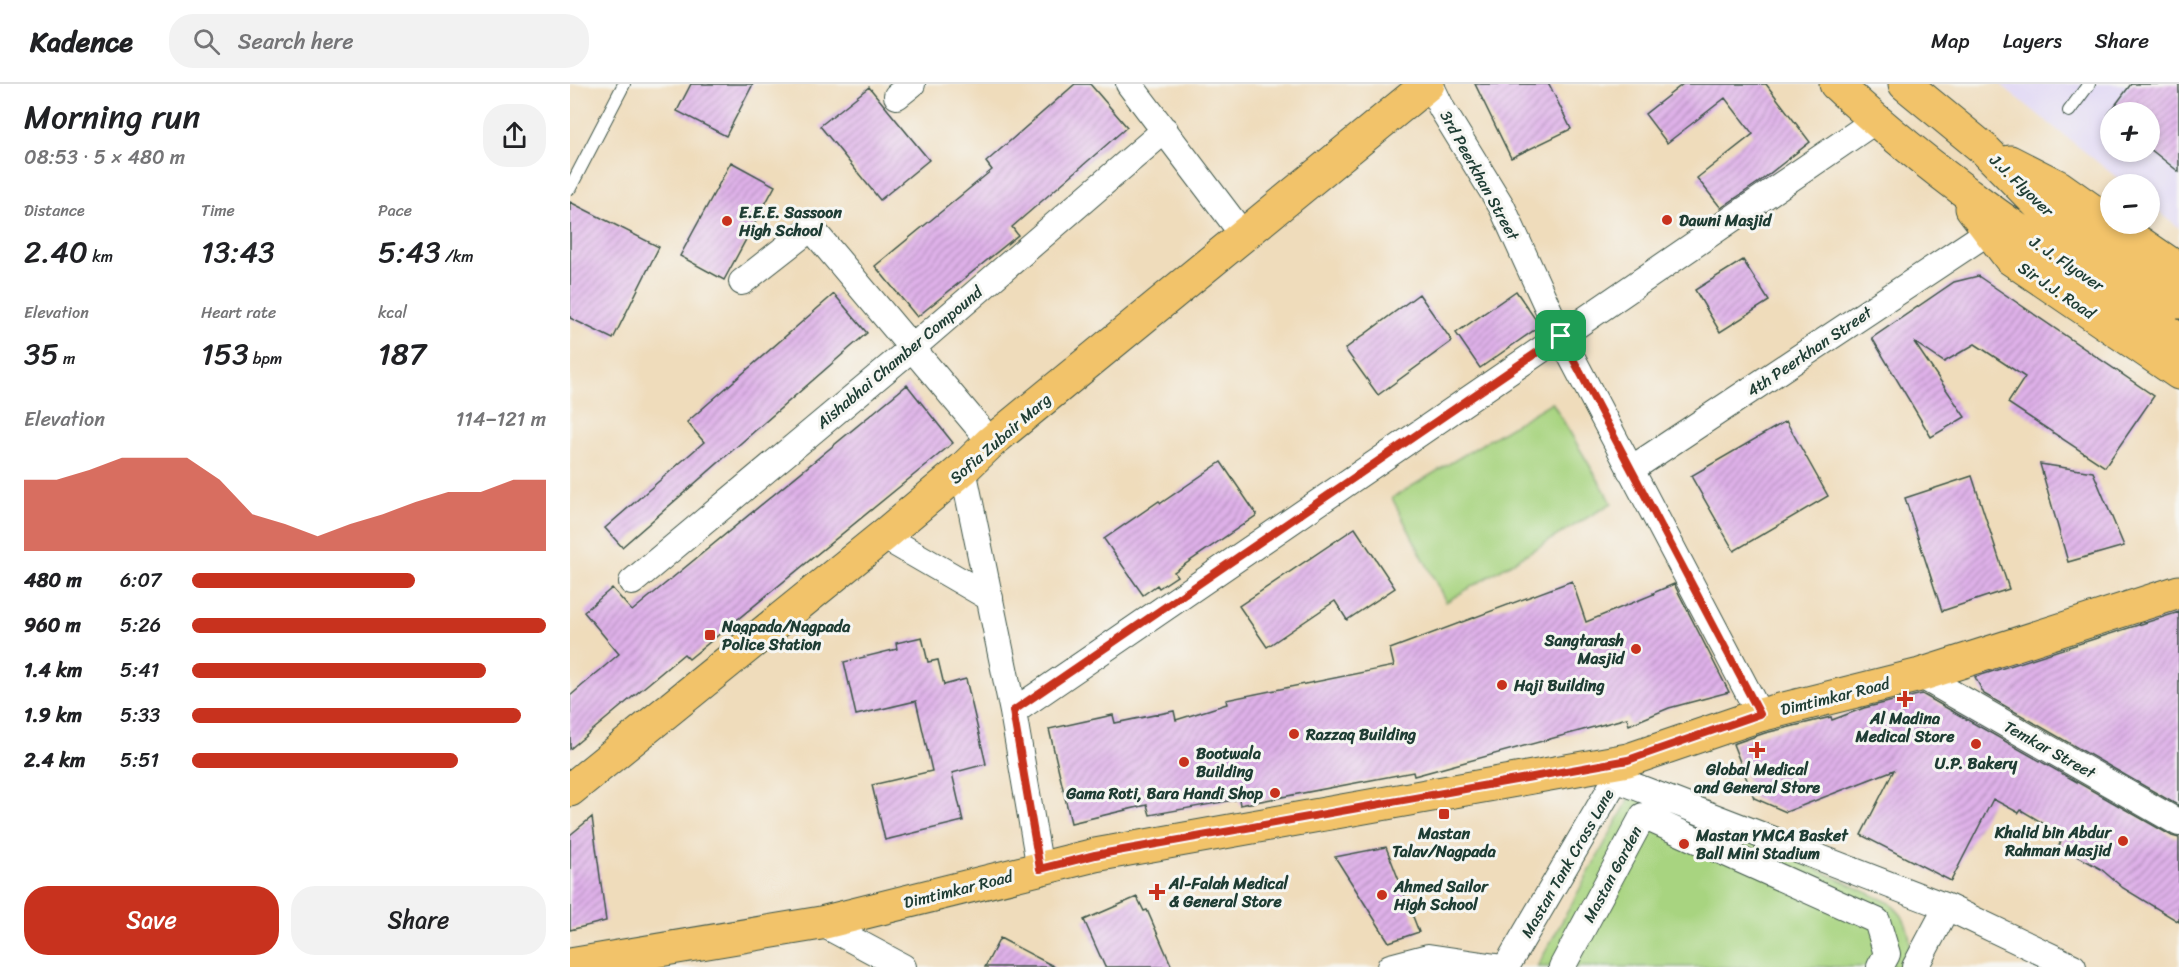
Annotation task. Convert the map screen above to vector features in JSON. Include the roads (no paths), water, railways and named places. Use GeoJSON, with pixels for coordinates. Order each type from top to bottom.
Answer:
{"type":"FeatureCollection","features":[{"type":"Feature","properties":{"kind":"main road","name":"Sofia Zubair Marg"},"geometry":{"type":"LineString","coordinates":[[570,790],[883,536],[963,469],[991,442],[1429,84]]}},
{"type":"Feature","properties":{"kind":"main road"},"geometry":{"type":"LineString","coordinates":[[1836,84],[1955,185]]}},
{"type":"Feature","properties":{"kind":"main road"},"geometry":{"type":"LineString","coordinates":[[1905,84],[1984,149],[2059,187],[2100,215]]}},
{"type":"Feature","properties":{"kind":"main road","name":"J.J. Flyover"},"geometry":{"type":"LineString","coordinates":[[1984,149],[2043,209],[2179,302]]}},
{"type":"Feature","properties":{"kind":"main road","name":"Sir J.J. Road"},"geometry":{"type":"LineString","coordinates":[[1955,185],[1988,232],[2010,258],[2179,373]]}},
{"type":"Feature","properties":{"kind":"main road","name":"J. J. Flyover"},"geometry":{"type":"LineString","coordinates":[[1955,185],[2179,340]]}},
{"type":"Feature","properties":{"kind":"main road"},"geometry":{"type":"LineString","coordinates":[[2127,234],[2179,270]]}},
{"type":"Feature","properties":{"kind":"main road","name":"Dimtimkar Road"},"geometry":{"type":"LineString","coordinates":[[570,965],[821,923],[1095,855],[1622,770],[1760,714],[1920,675],[2179,592]]}},
{"type":"Feature","properties":{"kind":"street"},"geometry":{"type":"LineString","coordinates":[[1129,84],[1244,236]]}},
{"type":"Feature","properties":{"kind":"street","name":"3rd Peerkhan Street"},"geometry":{"type":"LineString","coordinates":[[1429,84],[1502,207],[1561,336],[1760,714]]}},
{"type":"Feature","properties":{"kind":"street"},"geometry":{"type":"LineString","coordinates":[[1013,711],[1876,120]]}},
{"type":"Feature","properties":{"kind":"street","name":"Aishabhai Chamber Compound"},"geometry":{"type":"LineString","coordinates":[[632,582],[912,348],[1165,130]]}},
{"type":"Feature","properties":{"kind":"street"},"geometry":{"type":"LineString","coordinates":[[742,282],[811,228],[991,442]]}},
{"type":"Feature","properties":{"kind":"street","name":"4th Peerkhan Street"},"geometry":{"type":"LineString","coordinates":[[1630,470],[1988,232]]}},
{"type":"Feature","properties":{"kind":"street"},"geometry":{"type":"LineString","coordinates":[[963,469],[1013,711],[1040,869]]}},
{"type":"Feature","properties":{"kind":"street"},"geometry":{"type":"LineString","coordinates":[[883,536],[990,598]]}},
{"type":"Feature","properties":{"kind":"street","name":"Temkar Street"},"geometry":{"type":"LineString","coordinates":[[1920,675],[2179,823]]}},
{"type":"Feature","properties":{"kind":"street"},"geometry":{"type":"LineString","coordinates":[[1622,770],[1947,907],[2041,959],[2073,967]]}},
{"type":"Feature","properties":{"kind":"street","name":"Mastan Tank Cross Lane"},"geometry":{"type":"LineString","coordinates":[[1506,967],[1622,770]]}},
{"type":"Feature","properties":{"kind":"street","name":"Mastan Garden"},"geometry":{"type":"LineString","coordinates":[[1562,967],[1643,816],[1877,921]]}},
{"type":"Feature","properties":{"kind":"street"},"geometry":{"type":"LineString","coordinates":[[1915,967],[1947,907]]}},
{"type":"Feature","properties":{"kind":"street"},"geometry":{"type":"LineString","coordinates":[[1863,967],[1877,921]]}},
{"type":"Feature","properties":{"kind":"street"},"geometry":{"type":"LineString","coordinates":[[1877,921],[1887,954],[1880,967]]}},
{"type":"Feature","properties":{"kind":"street"},"geometry":{"type":"LineString","coordinates":[[821,923],[903,967]]}},
{"type":"Feature","properties":{"kind":"street"},"geometry":{"type":"LineString","coordinates":[[1390,967],[1428,957],[1496,967]]}},
{"type":"Feature","properties":{"kind":"lane"},"geometry":{"type":"LineString","coordinates":[[570,188],[624,84]]}},
{"type":"Feature","properties":{"kind":"lane"},"geometry":{"type":"LineString","coordinates":[[2069,111],[2089,84]]}},
{"type":"Feature","properties":{"kind":"place","name":"Dawni Masjid"},"geometry":{"type":"Point","coordinates":[1667,220]}},
{"type":"Feature","properties":{"kind":"place","name":"E.E.E. Sassoon High School"},"geometry":{"type":"Point","coordinates":[727,221]}},
{"type":"Feature","properties":{"kind":"place","name":"Nagpada/Nagpada Police Station"},"geometry":{"type":"Point","coordinates":[710,635]}},
{"type":"Feature","properties":{"kind":"place","name":"Sangtarash Masjid"},"geometry":{"type":"Point","coordinates":[1636,649]}},
{"type":"Feature","properties":{"kind":"place","name":"Haji Building"},"geometry":{"type":"Point","coordinates":[1502,685]}},
{"type":"Feature","properties":{"kind":"place","name":"Al Madina Medical Store"},"geometry":{"type":"Point","coordinates":[1905,699]}},
{"type":"Feature","properties":{"kind":"place","name":"Razzaq Building"},"geometry":{"type":"Point","coordinates":[1294,734]}},
{"type":"Feature","properties":{"kind":"place","name":"U.P. Bakery"},"geometry":{"type":"Point","coordinates":[1976,744]}},
{"type":"Feature","properties":{"kind":"place","name":"Global Medical and General Store"},"geometry":{"type":"Point","coordinates":[1757,750]}},
{"type":"Feature","properties":{"kind":"place","name":"Bootwala Building"},"geometry":{"type":"Point","coordinates":[1184,762]}},
{"type":"Feature","properties":{"kind":"place","name":"Gama Roti, Bara Handi Shop"},"geometry":{"type":"Point","coordinates":[1275,793]}},
{"type":"Feature","properties":{"kind":"place","name":"Mastan Talav/Nagpada"},"geometry":{"type":"Point","coordinates":[1444,814]}},
{"type":"Feature","properties":{"kind":"place","name":"Khalid bin Abdur Rahman Masjid"},"geometry":{"type":"Point","coordinates":[2123,841]}},
{"type":"Feature","properties":{"kind":"place","name":"Mastan YMCA Basket Ball Mini Stadium"},"geometry":{"type":"Point","coordinates":[1684,844]}},
{"type":"Feature","properties":{"kind":"place","name":"Al-Falah Medical & General Store"},"geometry":{"type":"Point","coordinates":[1157,892]}},
{"type":"Feature","properties":{"kind":"place","name":"Ahmed Sailor High School"},"geometry":{"type":"Point","coordinates":[1382,895]}}]}
